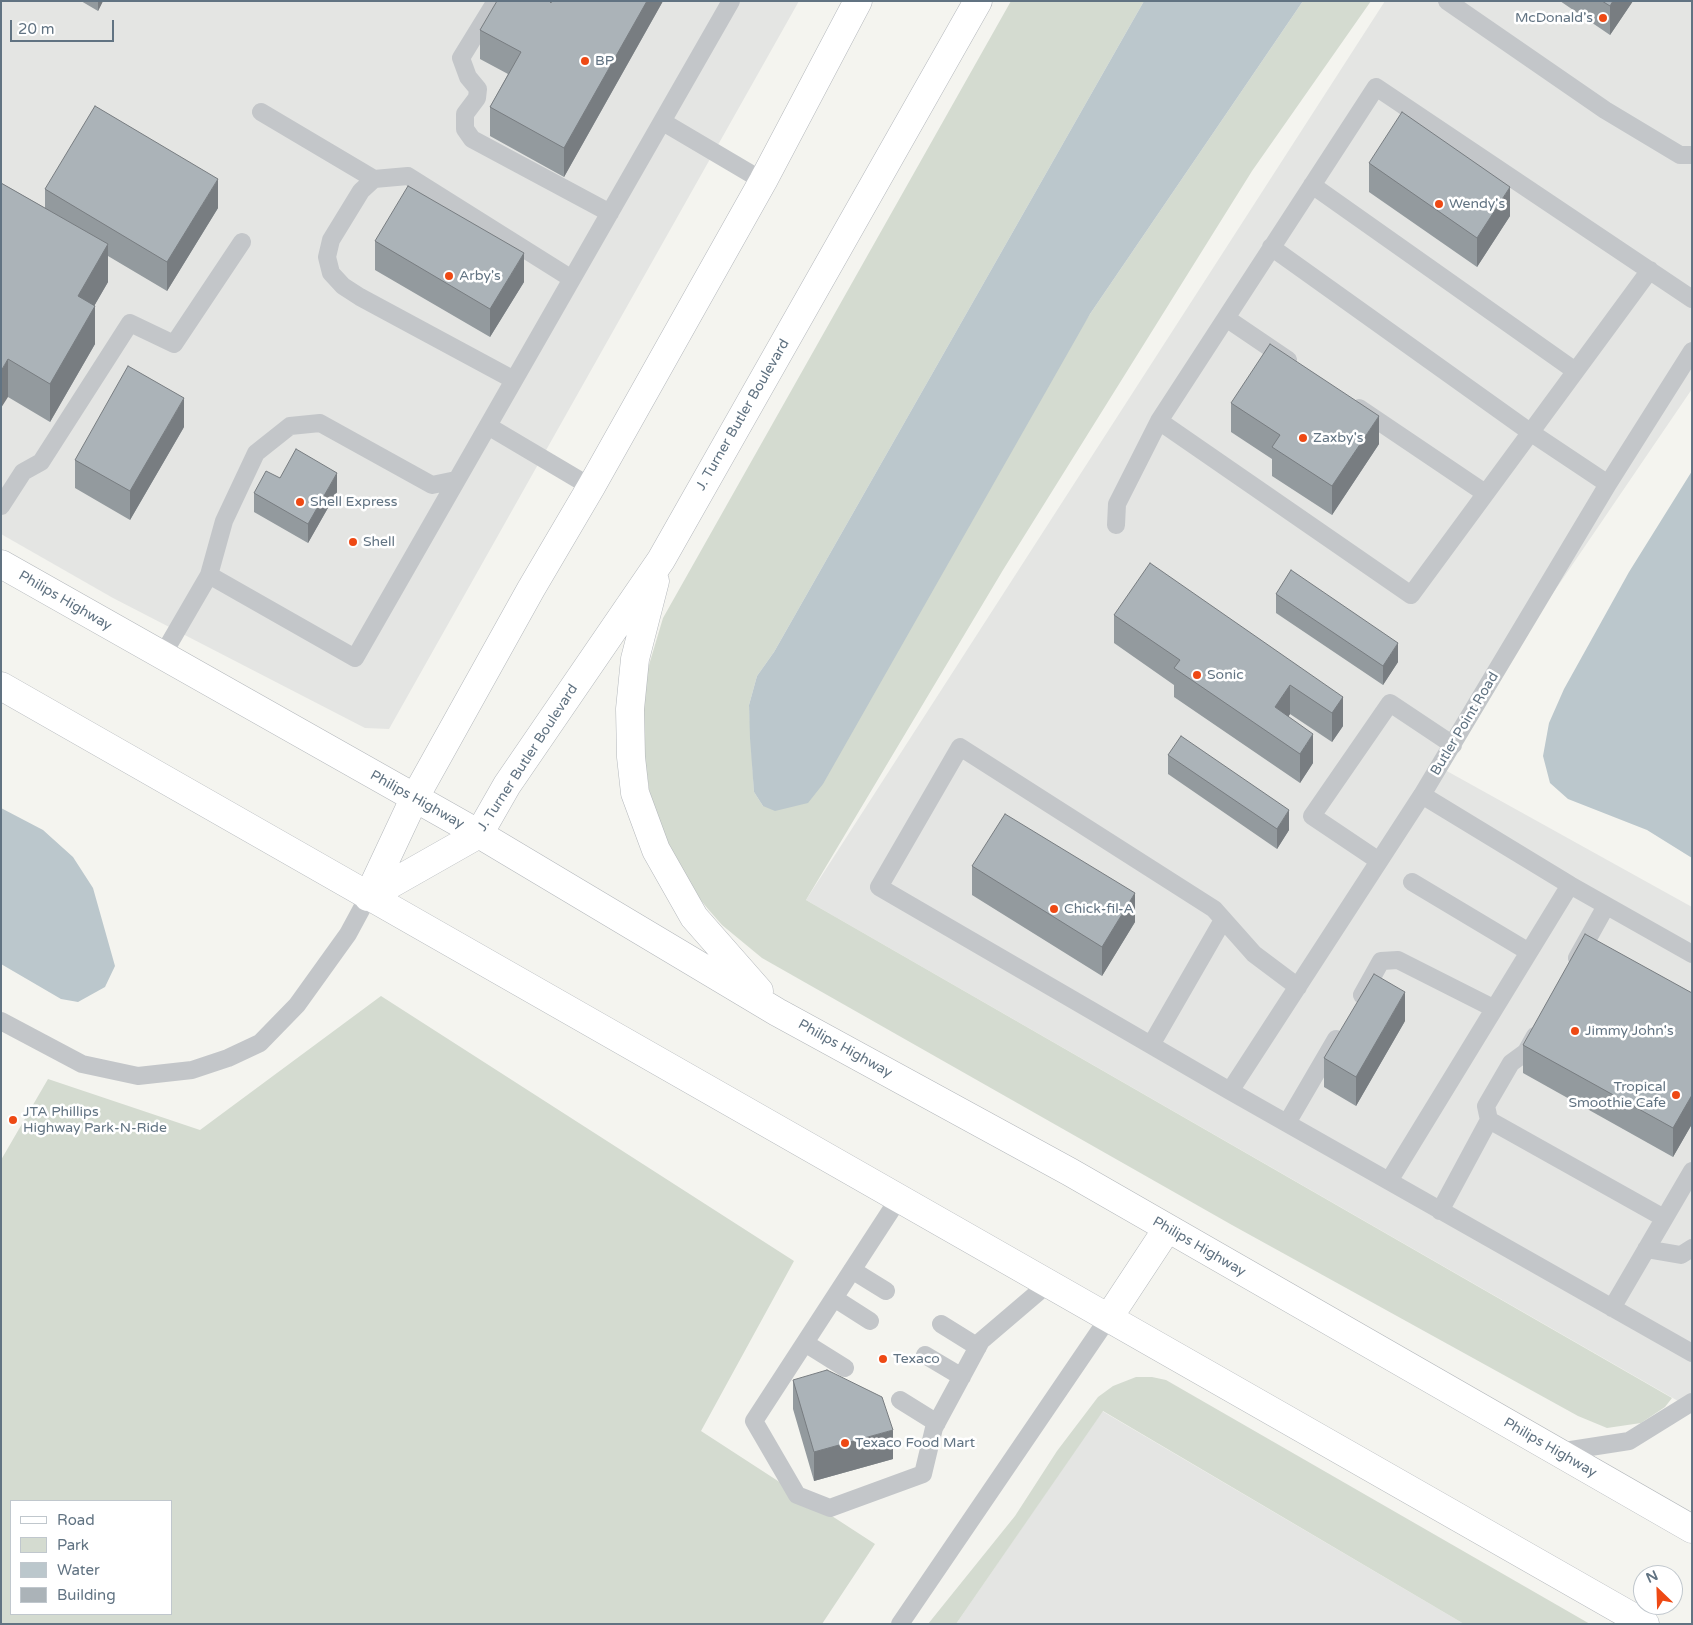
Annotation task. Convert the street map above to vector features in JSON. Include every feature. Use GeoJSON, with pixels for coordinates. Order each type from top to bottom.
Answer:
{"type":"FeatureCollection","features":[{"type":"Feature","properties":{"kind":"main road"},"geometry":{"type":"LineString","coordinates":[[368,897],[414,799],[763,181],[858,1]]}},
{"type":"Feature","properties":{"kind":"main road","name":"J. Turner Butler Boulevard"},"geometry":{"type":"LineString","coordinates":[[368,897],[479,834],[508,785],[661,560],[978,1]]}},
{"type":"Feature","properties":{"kind":"main road"},"geometry":{"type":"LineString","coordinates":[[661,560],[635,660],[630,708],[631,758],[636,793],[656,850],[694,917],[777,1012]]}},
{"type":"Feature","properties":{"kind":"main road","name":"Philips Highway"},"geometry":{"type":"LineString","coordinates":[[1,564],[479,834],[777,1012],[1070,1172],[1692,1529]]}},
{"type":"Feature","properties":{"kind":"main road"},"geometry":{"type":"LineString","coordinates":[[1,686],[1645,1624]]}},
{"type":"Feature","properties":{"kind":"main road"},"geometry":{"type":"LineString","coordinates":[[1109,1317],[1167,1229]]}},
{"type":"Feature","properties":{"kind":"lane"},"geometry":{"type":"LineString","coordinates":[[496,1],[461,58],[468,77],[478,89],[477,98],[465,114],[465,129],[472,139],[610,213]]}},
{"type":"Feature","properties":{"kind":"lane"},"geometry":{"type":"LineString","coordinates":[[209,575],[355,658],[731,1]]}},
{"type":"Feature","properties":{"kind":"lane"},"geometry":{"type":"LineString","coordinates":[[1447,1],[1605,110],[1680,156],[1692,155]]}},
{"type":"Feature","properties":{"kind":"lane"},"geometry":{"type":"LineString","coordinates":[[1116,525],[1117,504],[1159,421],[1376,87],[1692,299]]}},
{"type":"Feature","properties":{"kind":"lane"},"geometry":{"type":"LineString","coordinates":[[261,112],[374,179],[408,176],[572,279]]}},
{"type":"Feature","properties":{"kind":"lane"},"geometry":{"type":"LineString","coordinates":[[663,122],[763,181]]}},
{"type":"Feature","properties":{"kind":"lane"},"geometry":{"type":"LineString","coordinates":[[374,179],[361,191],[331,240],[327,257],[331,273],[343,286],[360,297],[514,380]]}},
{"type":"Feature","properties":{"kind":"lane"},"geometry":{"type":"LineString","coordinates":[[1312,185],[1574,370]]}},
{"type":"Feature","properties":{"kind":"lane"},"geometry":{"type":"LineString","coordinates":[[1,506],[23,472],[41,462],[130,323],[174,344],[242,242]]}},
{"type":"Feature","properties":{"kind":"lane"},"geometry":{"type":"LineString","coordinates":[[1272,247],[1530,432],[1608,484]]}},
{"type":"Feature","properties":{"kind":"lane"},"geometry":{"type":"LineString","coordinates":[[1159,421],[1411,594],[1574,370],[1650,270]]}},
{"type":"Feature","properties":{"kind":"lane"},"geometry":{"type":"LineString","coordinates":[[1226,318],[1299,367]]}},
{"type":"Feature","properties":{"kind":"lane","name":"Butler Point Road"},"geometry":{"type":"LineString","coordinates":[[1230,1091],[1422,795],[1608,484],[1692,352]]}},
{"type":"Feature","properties":{"kind":"lane"},"geometry":{"type":"LineString","coordinates":[[1348,400],[1485,493]]}},
{"type":"Feature","properties":{"kind":"lane"},"geometry":{"type":"LineString","coordinates":[[162,656],[209,575],[224,521],[256,453],[290,426],[320,423],[432,485],[456,480]]}},
{"type":"Feature","properties":{"kind":"lane"},"geometry":{"type":"LineString","coordinates":[[488,426],[591,487]]}},
{"type":"Feature","properties":{"kind":"lane"},"geometry":{"type":"LineString","coordinates":[[1379,861],[1312,816],[1390,704],[1453,745]]}},
{"type":"Feature","properties":{"kind":"lane"},"geometry":{"type":"LineString","coordinates":[[1298,987],[1254,954],[1214,909],[960,747],[878,887],[1230,1091],[1692,1353]]}},
{"type":"Feature","properties":{"kind":"lane"},"geometry":{"type":"LineString","coordinates":[[1422,795],[1606,906],[1692,954]]}},
{"type":"Feature","properties":{"kind":"lane"},"geometry":{"type":"LineString","coordinates":[[1412,882],[1529,952]]}},
{"type":"Feature","properties":{"kind":"lane"},"geometry":{"type":"LineString","coordinates":[[1389,1181],[1570,884]]}},
{"type":"Feature","properties":{"kind":"lane"},"geometry":{"type":"LineString","coordinates":[[1,1022],[82,1064],[138,1076],[192,1070],[228,1058],[260,1043],[297,1005],[348,934],[368,897]]}},
{"type":"Feature","properties":{"kind":"lane"},"geometry":{"type":"LineString","coordinates":[[1568,975],[1606,906]]}},
{"type":"Feature","properties":{"kind":"lane"},"geometry":{"type":"LineString","coordinates":[[1152,1045],[1223,920]]}},
{"type":"Feature","properties":{"kind":"lane"},"geometry":{"type":"LineString","coordinates":[[1287,1123],[1381,961],[1398,960],[1493,1008]]}},
{"type":"Feature","properties":{"kind":"lane"},"geometry":{"type":"LineString","coordinates":[[1440,1211],[1489,1120],[1486,1106],[1511,1063],[1526,1052],[1545,1018]]}},
{"type":"Feature","properties":{"kind":"lane"},"geometry":{"type":"LineString","coordinates":[[1489,1120],[1664,1218]]}},
{"type":"Feature","properties":{"kind":"lane"},"geometry":{"type":"LineString","coordinates":[[1612,1308],[1692,1172]]}},
{"type":"Feature","properties":{"kind":"lane"},"geometry":{"type":"LineString","coordinates":[[899,1198],[754,1421],[797,1495],[830,1508],[923,1474],[934,1428],[981,1341],[1048,1283]]}},
{"type":"Feature","properties":{"kind":"lane"},"geometry":{"type":"LineString","coordinates":[[1646,1250],[1681,1255],[1692,1248]]}},
{"type":"Feature","properties":{"kind":"lane"},"geometry":{"type":"LineString","coordinates":[[852,1270],[886,1291]]}},
{"type":"Feature","properties":{"kind":"lane"},"geometry":{"type":"LineString","coordinates":[[834,1298],[870,1320]]}},
{"type":"Feature","properties":{"kind":"lane"},"geometry":{"type":"LineString","coordinates":[[900,1624],[1109,1317]]}},
{"type":"Feature","properties":{"kind":"lane"},"geometry":{"type":"LineString","coordinates":[[941,1324],[978,1347]]}},
{"type":"Feature","properties":{"kind":"lane"},"geometry":{"type":"LineString","coordinates":[[805,1343],[845,1368]]}},
{"type":"Feature","properties":{"kind":"lane"},"geometry":{"type":"LineString","coordinates":[[925,1355],[962,1377]]}},
{"type":"Feature","properties":{"kind":"lane"},"geometry":{"type":"LineString","coordinates":[[900,1400],[937,1423]]}},
{"type":"Feature","properties":{"kind":"lane"},"geometry":{"type":"LineString","coordinates":[[1558,1452],[1628,1441],[1690,1405],[1692,1402]]}},
{"type":"Feature","properties":{"kind":"shaded area"},"geometry":{"type":"Polygon","coordinates":[[[1,1],[799,1],[389,729],[365,728],[113,598],[1,534],[1,1]]]}},
{"type":"Feature","properties":{"kind":"shaded area"},"geometry":{"type":"Polygon","coordinates":[[[1385,1],[1692,1],[1692,389],[1436,765],[1692,907],[1692,1409],[806,900],[1385,1]]]}},
{"type":"Feature","properties":{"kind":"shaded area"},"geometry":{"type":"Polygon","coordinates":[[[1102,1411],[1464,1624],[956,1624],[1102,1411]]]}},
{"type":"Feature","properties":{"kind":"green space"},"geometry":{"type":"Polygon","coordinates":[[[1011,1],[1144,1],[774,652],[757,676],[749,705],[754,792],[763,806],[1090,314],[1303,1],[1371,1],[1252,171],[1003,570],[806,900],[1672,1398],[1665,1407],[1641,1423],[1607,1428],[1578,1416],[1232,1225],[762,958],[722,925],[690,887],[672,857],[651,803],[641,731],[646,675],[663,618],[1011,1]]]}},
{"type":"Feature","properties":{"kind":"green space"},"geometry":{"type":"Polygon","coordinates":[[[381,996],[794,1261],[701,1431],[875,1544],[822,1624],[1,1624],[1,1160],[48,1079],[200,1130],[381,996]]]}},
{"type":"Feature","properties":{"kind":"green space"},"geometry":{"type":"Polygon","coordinates":[[[1136,1377],[1152,1377],[1166,1380],[1590,1624],[1464,1624],[1103,1411],[956,1624],[928,1624],[1015,1516],[1057,1451],[1098,1397],[1113,1386],[1136,1377]]]}},
{"type":"Feature","properties":{"kind":"water"},"geometry":{"type":"Polygon","coordinates":[[[1144,1],[1303,1],[1090,314],[823,784],[808,803],[775,811],[763,806],[754,792],[750,738],[749,705],[757,676],[774,652],[1144,1]]]}},
{"type":"Feature","properties":{"kind":"water"},"geometry":{"type":"Polygon","coordinates":[[[1692,471],[1692,858],[1647,830],[1568,799],[1550,783],[1543,756],[1549,723],[1564,689],[1629,572],[1692,471]]]}},
{"type":"Feature","properties":{"kind":"water"},"geometry":{"type":"Polygon","coordinates":[[[1,808],[43,830],[73,857],[93,888],[115,966],[105,987],[78,1002],[61,999],[1,964],[1,808]]]}},
{"type":"Feature","properties":{"kind":"building"},"geometry":{"type":"Polygon","coordinates":[[[497,1],[549,1],[551,3],[552,1],[647,1],[564,148],[490,107],[521,52],[480,30],[497,1]]]}},
{"type":"Feature","properties":{"kind":"building"},"geometry":{"type":"Polygon","coordinates":[[[1602,1],[1613,1],[1610,6],[1602,1]]]}},
{"type":"Feature","properties":{"kind":"building"},"geometry":{"type":"Polygon","coordinates":[[[95,106],[218,179],[167,262],[45,189],[95,106]]]}},
{"type":"Feature","properties":{"kind":"building"},"geometry":{"type":"Polygon","coordinates":[[[1402,112],[1510,187],[1477,238],[1369,163],[1402,112]]]}},
{"type":"Feature","properties":{"kind":"building"},"geometry":{"type":"Polygon","coordinates":[[[1,183],[108,244],[78,296],[95,306],[50,384],[8,359],[1,371],[1,183]]]}},
{"type":"Feature","properties":{"kind":"building"},"geometry":{"type":"Polygon","coordinates":[[[408,186],[524,253],[490,309],[375,241],[408,186]]]}},
{"type":"Feature","properties":{"kind":"building"},"geometry":{"type":"Polygon","coordinates":[[[1270,344],[1379,416],[1332,486],[1272,447],[1280,435],[1231,403],[1270,344]]]}},
{"type":"Feature","properties":{"kind":"building"},"geometry":{"type":"Polygon","coordinates":[[[128,366],[184,398],[130,491],[75,460],[128,366]]]}},
{"type":"Feature","properties":{"kind":"building"},"geometry":{"type":"Polygon","coordinates":[[[296,449],[337,473],[308,524],[254,493],[266,471],[280,478],[296,449]]]}},
{"type":"Feature","properties":{"kind":"building"},"geometry":{"type":"Polygon","coordinates":[[[1150,563],[1343,697],[1332,713],[1290,685],[1275,707],[1313,734],[1300,754],[1174,668],[1180,660],[1114,615],[1150,563]]]}},
{"type":"Feature","properties":{"kind":"building"},"geometry":{"type":"Polygon","coordinates":[[[1291,570],[1398,643],[1383,666],[1276,594],[1291,570]]]}},
{"type":"Feature","properties":{"kind":"building"},"geometry":{"type":"Polygon","coordinates":[[[1181,736],[1289,810],[1277,829],[1168,755],[1181,736]]]}},
{"type":"Feature","properties":{"kind":"building"},"geometry":{"type":"Polygon","coordinates":[[[1005,814],[1135,893],[1102,947],[972,866],[1005,814]]]}},
{"type":"Feature","properties":{"kind":"building"},"geometry":{"type":"Polygon","coordinates":[[[1585,934],[1692,993],[1692,1095],[1673,1128],[1523,1045],[1585,934]]]}},
{"type":"Feature","properties":{"kind":"building"},"geometry":{"type":"Polygon","coordinates":[[[1374,974],[1405,992],[1356,1077],[1324,1058],[1374,974]]]}},
{"type":"Feature","properties":{"kind":"building"},"geometry":{"type":"Polygon","coordinates":[[[827,1370],[882,1397],[893,1430],[814,1452],[793,1380],[827,1370]]]}},
{"type":"Feature","properties":{"kind":"place","name":"McDonald's"},"geometry":{"type":"Point","coordinates":[1603,18]}},
{"type":"Feature","properties":{"kind":"place","name":"BP"},"geometry":{"type":"Point","coordinates":[585,61]}},
{"type":"Feature","properties":{"kind":"place","name":"Wendy's"},"geometry":{"type":"Point","coordinates":[1439,204]}},
{"type":"Feature","properties":{"kind":"place","name":"Arby's"},"geometry":{"type":"Point","coordinates":[449,276]}},
{"type":"Feature","properties":{"kind":"place","name":"Zaxby's"},"geometry":{"type":"Point","coordinates":[1303,438]}},
{"type":"Feature","properties":{"kind":"place","name":"Shell Express"},"geometry":{"type":"Point","coordinates":[300,502]}},
{"type":"Feature","properties":{"kind":"place","name":"Shell"},"geometry":{"type":"Point","coordinates":[353,542]}},
{"type":"Feature","properties":{"kind":"place","name":"Sonic"},"geometry":{"type":"Point","coordinates":[1197,675]}},
{"type":"Feature","properties":{"kind":"place","name":"Chick-fil-A"},"geometry":{"type":"Point","coordinates":[1054,909]}},
{"type":"Feature","properties":{"kind":"place","name":"Jimmy John's"},"geometry":{"type":"Point","coordinates":[1575,1031]}},
{"type":"Feature","properties":{"kind":"place","name":"Tropical Smoothie Cafe"},"geometry":{"type":"Point","coordinates":[1676,1095]}},
{"type":"Feature","properties":{"kind":"place","name":"JTA Phillips Highway Park-N-Ride"},"geometry":{"type":"Point","coordinates":[13,1120]}},
{"type":"Feature","properties":{"kind":"place","name":"Texaco"},"geometry":{"type":"Point","coordinates":[883,1359]}},
{"type":"Feature","properties":{"kind":"place","name":"Texaco Food Mart"},"geometry":{"type":"Point","coordinates":[845,1443]}}]}
